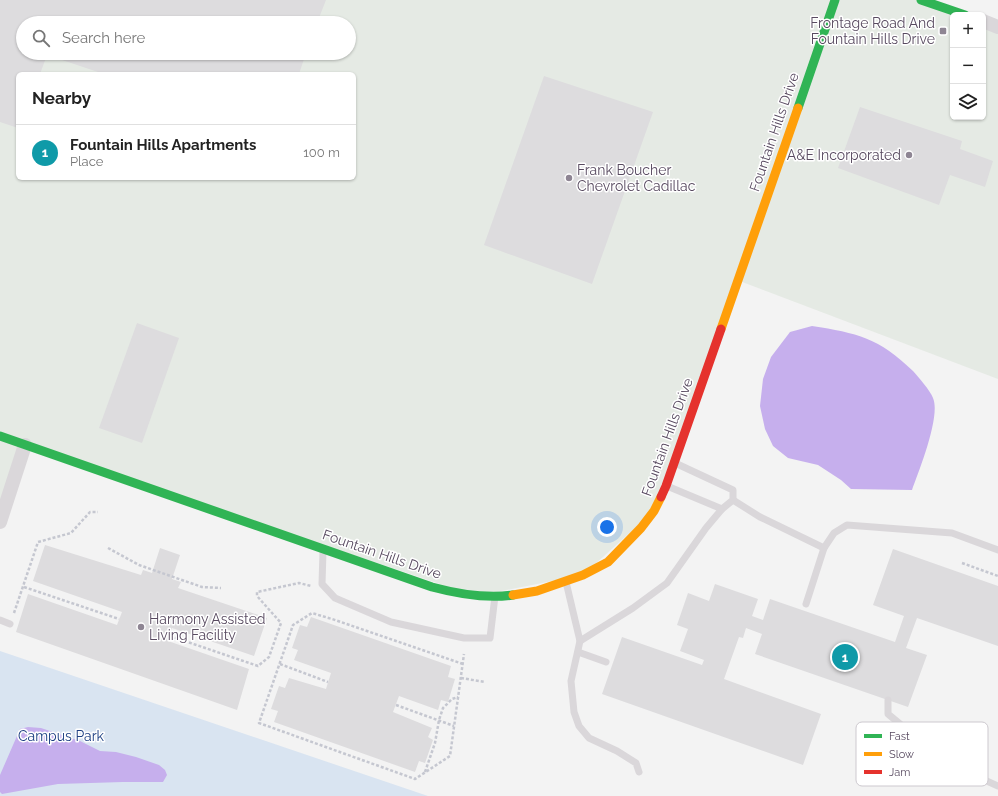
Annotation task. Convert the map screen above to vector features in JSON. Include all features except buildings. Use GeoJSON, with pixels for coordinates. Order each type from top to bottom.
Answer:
{"type":"FeatureCollection","features":[{"type":"Feature","properties":{"kind":"street","name":"Fountain Hills Drive"},"geometry":{"type":"LineString","coordinates":[[0,436],[432,587],[469,595],[507,596],[537,591],[566,582],[608,562],[641,528],[654,512],[666,486],[834,0]]}},
{"type":"Feature","properties":{"kind":"street"},"geometry":{"type":"LineString","coordinates":[[921,0],[956,12]]}},
{"type":"Feature","properties":{"kind":"street"},"geometry":{"type":"LineString","coordinates":[[986,22],[998,27]]}},
{"type":"Feature","properties":{"kind":"street"},"geometry":{"type":"LineString","coordinates":[[0,522],[25,445]]}},
{"type":"Feature","properties":{"kind":"lane"},"geometry":{"type":"LineString","coordinates":[[674,463],[733,490],[733,500]]}},
{"type":"Feature","properties":{"kind":"lane"},"geometry":{"type":"LineString","coordinates":[[666,486],[722,509]]}},
{"type":"Feature","properties":{"kind":"lane"},"geometry":{"type":"LineString","coordinates":[[580,641],[632,608],[666,583],[706,528],[722,509],[733,500]]}},
{"type":"Feature","properties":{"kind":"lane"},"geometry":{"type":"LineString","coordinates":[[733,500],[760,517],[824,548]]}},
{"type":"Feature","properties":{"kind":"lane"},"geometry":{"type":"LineString","coordinates":[[806,604],[824,548],[834,533],[847,525],[952,533],[998,550]]}},
{"type":"Feature","properties":{"kind":"lane"},"geometry":{"type":"LineString","coordinates":[[323,549],[322,584],[335,598],[391,622],[464,638],[490,638],[495,596]]}},
{"type":"Feature","properties":{"kind":"lane"},"geometry":{"type":"LineString","coordinates":[[566,582],[580,641],[571,681],[574,712],[579,726],[589,738],[617,751],[636,763],[639,772]]}},
{"type":"Feature","properties":{"kind":"lane"},"geometry":{"type":"LineString","coordinates":[[0,620],[10,624]]}},
{"type":"Feature","properties":{"kind":"lane"},"geometry":{"type":"LineString","coordinates":[[578,652],[606,662]]}},
{"type":"Feature","properties":{"kind":"lane"},"geometry":{"type":"LineString","coordinates":[[888,700],[888,714],[898,722]]}},
{"type":"Feature","properties":{"kind":"lane"},"geometry":{"type":"LineString","coordinates":[[988,781],[998,786]]}},
{"type":"Feature","properties":{"kind":"path"},"geometry":{"type":"LineString","coordinates":[[10,624],[24,587],[38,542],[71,533],[90,512],[98,512]]}},
{"type":"Feature","properties":{"kind":"path"},"geometry":{"type":"LineString","coordinates":[[108,548],[138,565],[202,587],[222,588]]}},
{"type":"Feature","properties":{"kind":"path"},"geometry":{"type":"LineString","coordinates":[[962,563],[998,576]]}},
{"type":"Feature","properties":{"kind":"path"},"geometry":{"type":"LineString","coordinates":[[170,636],[258,666],[269,657],[281,623],[257,596],[257,592],[299,583],[311,586],[322,584]]}},
{"type":"Feature","properties":{"kind":"path"},"geometry":{"type":"LineString","coordinates":[[24,587],[119,619]]}},
{"type":"Feature","properties":{"kind":"path"},"geometry":{"type":"LineString","coordinates":[[463,664],[332,619],[312,614],[293,624],[259,723],[415,779],[450,756],[463,664],[464,654]]}},
{"type":"Feature","properties":{"kind":"path"},"geometry":{"type":"LineString","coordinates":[[280,664],[328,682]]}},
{"type":"Feature","properties":{"kind":"path"},"geometry":{"type":"LineString","coordinates":[[461,678],[485,682]]}},
{"type":"Feature","properties":{"kind":"path"},"geometry":{"type":"LineString","coordinates":[[425,772],[435,743],[439,720],[443,708],[452,699],[458,697]]}},
{"type":"Feature","properties":{"kind":"path"},"geometry":{"type":"LineString","coordinates":[[396,705],[454,726]]}},
{"type":"Feature","properties":{"kind":"shaded area"},"geometry":{"type":"Polygon","coordinates":[[[0,0],[921,0],[950,14],[950,120],[986,120],[986,22],[998,27],[998,379],[737,280],[654,511],[583,575],[476,596],[25,445],[0,522],[0,0]]]}},
{"type":"Feature","properties":{"kind":"shaded area"},"geometry":{"type":"Polygon","coordinates":[[[812,326],[842,331],[878,344],[901,360],[913,371],[929,391],[935,406],[932,430],[912,490],[851,489],[841,480],[818,465],[788,458],[773,446],[765,429],[760,406],[763,379],[771,357],[790,332],[812,326]]]}},
{"type":"Feature","properties":{"kind":"shaded area"},"geometry":{"type":"Polygon","coordinates":[[[28,727],[41,728],[80,741],[100,751],[116,752],[136,757],[159,765],[165,770],[167,775],[163,782],[58,784],[2,794],[0,792],[0,775],[20,729],[28,727]]]}},
{"type":"Feature","properties":{"kind":"green space","name":"Campus Park"},"geometry":{"type":"Polygon","coordinates":[[[0,651],[428,796],[0,796],[0,651]]]}},
{"type":"Feature","properties":{"kind":"traffic: fast"},"geometry":{"type":"LineString","coordinates":[[798,108],[835,0]]}},
{"type":"Feature","properties":{"kind":"traffic: fast"},"geometry":{"type":"LineString","coordinates":[[921,0],[956,12]]}},
{"type":"Feature","properties":{"kind":"traffic: fast"},"geometry":{"type":"LineString","coordinates":[[0,436],[432,587],[472,595],[513,595]]}},
{"type":"Feature","properties":{"kind":"traffic: slow"},"geometry":{"type":"LineString","coordinates":[[721,329],[798,108]]}},
{"type":"Feature","properties":{"kind":"traffic: slow"},"geometry":{"type":"LineString","coordinates":[[513,595],[537,591],[583,575],[608,562],[641,528],[654,511],[661,497]]}},
{"type":"Feature","properties":{"kind":"traffic: jam"},"geometry":{"type":"LineString","coordinates":[[661,497],[721,329]]}},
{"type":"Feature","properties":{"kind":"place","name":"Frontage Road And Fountain Hills Drive"},"geometry":{"type":"Point","coordinates":[943,31]}},
{"type":"Feature","properties":{"kind":"place","name":"A&E Incorporated"},"geometry":{"type":"Point","coordinates":[909,155]}},
{"type":"Feature","properties":{"kind":"place","name":"Frank Boucher Chevrolet Cadillac"},"geometry":{"type":"Point","coordinates":[569,178]}},
{"type":"Feature","properties":{"kind":"place","name":"Harmony Assisted Living Facility"},"geometry":{"type":"Point","coordinates":[141,627]}},
{"type":"Feature","properties":{"kind":"place","name":"Fountain Hills Apartments"},"geometry":{"type":"Point","coordinates":[845,657]}}]}
